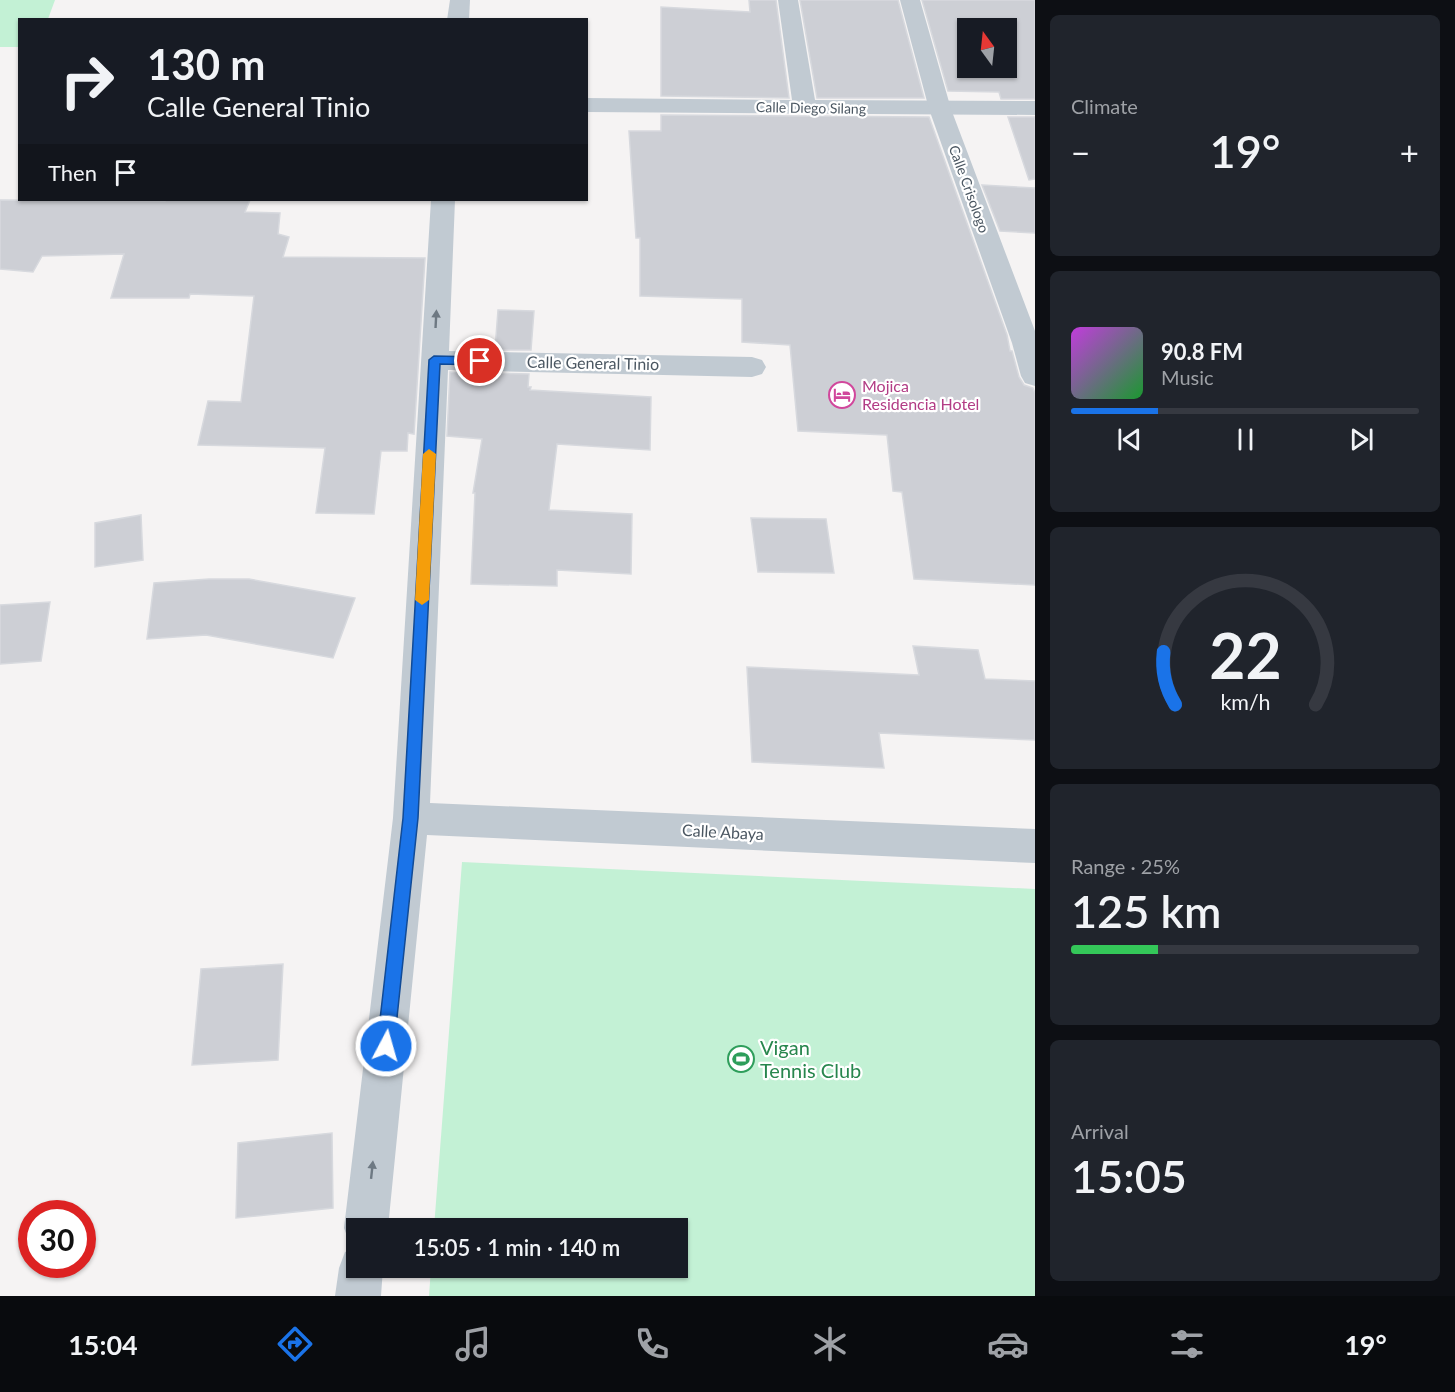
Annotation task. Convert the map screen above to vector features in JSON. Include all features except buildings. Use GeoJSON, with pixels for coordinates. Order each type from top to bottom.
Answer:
{"type":"FeatureCollection","features":[{"type":"Feature","properties":{"kind":"street"},"geometry":{"type":"LineString","coordinates":[[458,18],[460,0]]}},
{"type":"Feature","properties":{"kind":"street"},"geometry":{"type":"LineString","coordinates":[[788,0],[805,108]]}},
{"type":"Feature","properties":{"kind":"street","name":"Calle Crisologo"},"geometry":{"type":"LineString","coordinates":[[910,0],[940,109],[1030,344],[1035,376]]}},
{"type":"Feature","properties":{"kind":"street","name":"Calle Diego Silang"},"geometry":{"type":"LineString","coordinates":[[588,105],[1035,108]]}},
{"type":"Feature","properties":{"kind":"street"},"geometry":{"type":"LineString","coordinates":[[367,1218],[411,818],[443,201]]}},
{"type":"Feature","properties":{"kind":"street","name":"Calle General Tinio"},"geometry":{"type":"LineString","coordinates":[[434,360],[752,367]]}},
{"type":"Feature","properties":{"kind":"street","name":"Calle Abaya"},"geometry":{"type":"LineString","coordinates":[[411,818],[1035,846]]}},
{"type":"Feature","properties":{"kind":"street"},"geometry":{"type":"LineString","coordinates":[[358,1296],[360,1278]]}},
{"type":"Feature","properties":{"kind":"green space"},"geometry":{"type":"Polygon","coordinates":[[[0,0],[55,0],[48,18],[18,18],[18,47],[0,47],[0,0]]]}},
{"type":"Feature","properties":{"kind":"green space","name":"Vigan Tennis Club"},"geometry":{"type":"Polygon","coordinates":[[[462,862],[1035,889],[1035,1296],[429,1296],[430,1278],[688,1278],[688,1218],[435,1218],[462,862]]]}},
{"type":"Feature","properties":{"kind":"slow traffic"},"geometry":{"type":"LineString","coordinates":[[422,600],[429,454]]}},
{"type":"Feature","properties":{"kind":"place","name":"Mojica Residencia Hotel"},"geometry":{"type":"Point","coordinates":[842,395]}},
{"type":"Feature","properties":{"kind":"place","name":"Vigan Tennis Club"},"geometry":{"type":"Point","coordinates":[741,1059]}},
{"type":"Feature","properties":{"kind":"route"},"geometry":{"type":"LineString","coordinates":[[386,1046],[411,818],[434,360],[480,361]]}}]}
